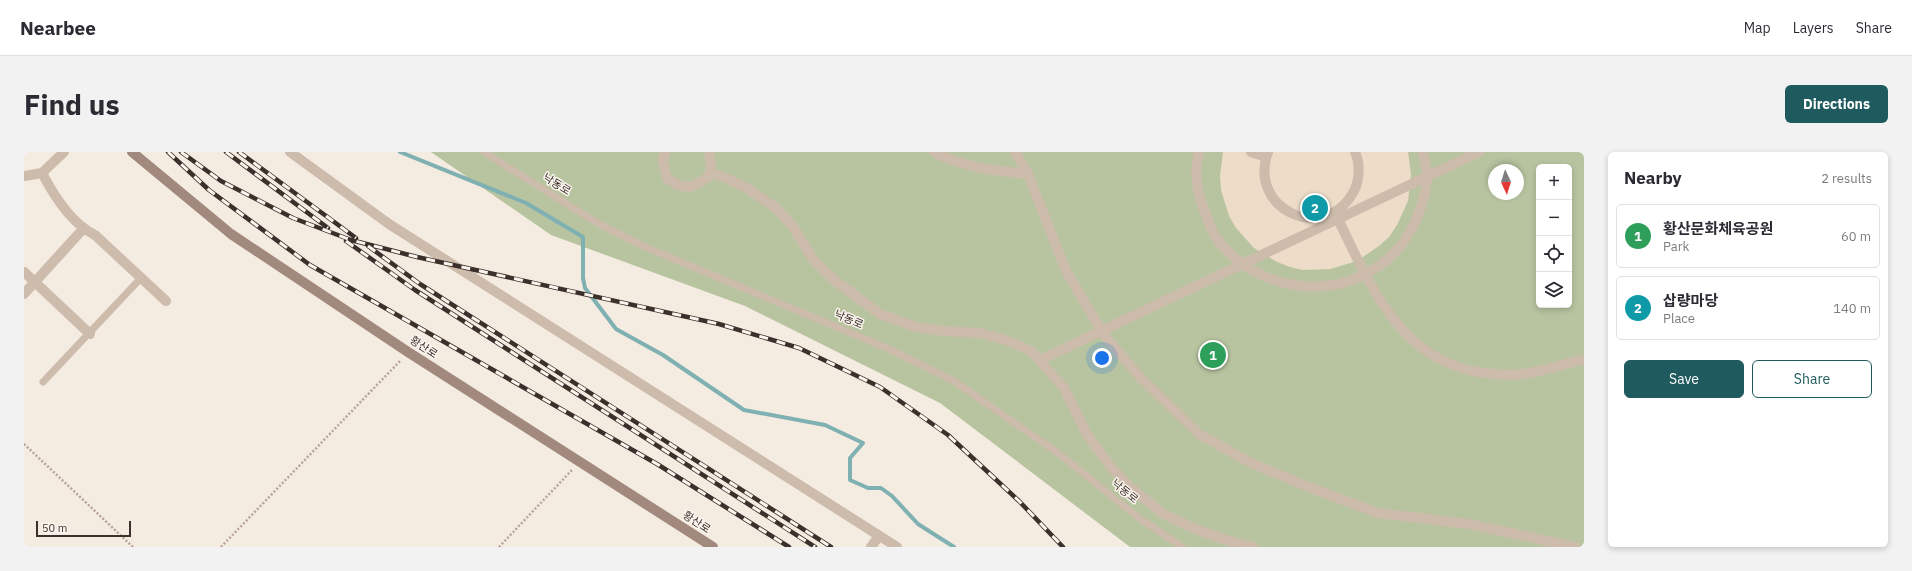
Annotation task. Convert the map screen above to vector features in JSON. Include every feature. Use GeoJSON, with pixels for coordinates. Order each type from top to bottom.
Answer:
{"type":"FeatureCollection","features":[{"type":"Feature","properties":{"kind":"main road","name":"황산로"},"geometry":{"type":"LineString","coordinates":[[132,152],[231,234],[408,352],[581,461],[713,547]]}},
{"type":"Feature","properties":{"kind":"street"},"geometry":{"type":"LineString","coordinates":[[24,176],[42,173],[64,152]]}},
{"type":"Feature","properties":{"kind":"street"},"geometry":{"type":"LineString","coordinates":[[290,152],[389,224],[896,547]]}},
{"type":"Feature","properties":{"kind":"street"},"geometry":{"type":"LineString","coordinates":[[665,152],[663,160],[667,178],[682,186],[696,186],[710,176],[711,167],[709,152]]}},
{"type":"Feature","properties":{"kind":"street"},"geometry":{"type":"LineString","coordinates":[[934,152],[945,158],[996,170],[1028,174]]}},
{"type":"Feature","properties":{"kind":"street"},"geometry":{"type":"LineString","coordinates":[[1015,152],[1028,174],[1066,271],[1102,331],[1139,376],[1200,434],[1251,463],[1314,489],[1378,512],[1469,524],[1575,547]]}},
{"type":"Feature","properties":{"kind":"street"},"geometry":{"type":"LineString","coordinates":[[1199,152],[1197,161],[1199,200],[1215,236],[1241,264],[1270,280],[1301,287],[1334,286],[1365,275],[1390,258],[1409,234],[1422,207],[1427,177],[1424,152]]}},
{"type":"Feature","properties":{"kind":"street"},"geometry":{"type":"LineString","coordinates":[[1251,152],[1267,155],[1264,167],[1265,182],[1271,196],[1281,208],[1294,215],[1309,218],[1324,217],[1338,210],[1349,200],[1357,186],[1359,170],[1355,152]]}},
{"type":"Feature","properties":{"kind":"street"},"geometry":{"type":"LineString","coordinates":[[1040,360],[1479,152]]}},
{"type":"Feature","properties":{"kind":"street"},"geometry":{"type":"LineString","coordinates":[[42,173],[51,192],[83,229],[95,235],[140,279],[166,301]]}},
{"type":"Feature","properties":{"kind":"street"},"geometry":{"type":"LineString","coordinates":[[710,174],[724,177],[745,187],[776,208],[793,227],[818,264],[838,283],[880,314],[916,327],[944,331],[980,333],[1006,340],[1031,351],[1064,388],[1086,433],[1110,466],[1130,487],[1162,513],[1208,534],[1254,547]]}},
{"type":"Feature","properties":{"kind":"street"},"geometry":{"type":"LineString","coordinates":[[1338,219],[1376,296],[1405,335],[1421,347],[1454,366],[1482,372],[1510,375],[1538,372],[1584,360]]}},
{"type":"Feature","properties":{"kind":"street"},"geometry":{"type":"LineString","coordinates":[[24,294],[83,229]]}},
{"type":"Feature","properties":{"kind":"street"},"geometry":{"type":"LineString","coordinates":[[24,272],[90,334]]}},
{"type":"Feature","properties":{"kind":"street"},"geometry":{"type":"LineString","coordinates":[[871,547],[879,536]]}},
{"type":"Feature","properties":{"kind":"lane","name":"낙동로"},"geometry":{"type":"LineString","coordinates":[[484,152],[599,224],[643,246],[889,349],[954,381],[1058,452],[1139,518],[1182,547]]}},
{"type":"Feature","properties":{"kind":"lane"},"geometry":{"type":"LineString","coordinates":[[43,382],[90,334],[140,279]]}},
{"type":"Feature","properties":{"kind":"path"},"geometry":{"type":"LineString","coordinates":[[221,547],[408,352]]}},
{"type":"Feature","properties":{"kind":"path"},"geometry":{"type":"LineString","coordinates":[[24,444],[132,547]]}},
{"type":"Feature","properties":{"kind":"path"},"geometry":{"type":"LineString","coordinates":[[499,547],[581,461]]}},
{"type":"Feature","properties":{"kind":"green space"},"geometry":{"type":"Polygon","coordinates":[[[431,152],[1584,152],[1584,547],[1130,547],[940,403],[745,306],[551,235],[431,152]]]}},
{"type":"Feature","properties":{"kind":"shaded area"},"geometry":{"type":"Polygon","coordinates":[[[1223,152],[1408,152],[1411,174],[1408,201],[1397,225],[1389,237],[1357,261],[1330,269],[1303,270],[1290,267],[1277,262],[1254,248],[1236,228],[1229,216],[1221,190],[1220,176],[1223,152]]]}},
{"type":"Feature","properties":{"kind":"waterway"},"geometry":{"type":"LineString","coordinates":[[400,152],[526,203],[583,237],[583,278],[585,288],[616,329],[663,355],[744,410],[825,425],[863,443],[850,458],[850,480],[868,488],[881,488],[892,496],[918,524],[954,547]]}},
{"type":"Feature","properties":{"kind":"railway"},"geometry":{"type":"LineString","coordinates":[[168,152],[209,190],[310,265],[657,464],[789,547]]}},
{"type":"Feature","properties":{"kind":"railway"},"geometry":{"type":"LineString","coordinates":[[181,152],[221,181],[293,218],[351,240],[417,257],[719,324],[799,348],[880,387],[948,435],[1019,501],[1063,547]]}},
{"type":"Feature","properties":{"kind":"railway"},"geometry":{"type":"LineString","coordinates":[[226,152],[328,228]]}},
{"type":"Feature","properties":{"kind":"railway"},"geometry":{"type":"LineString","coordinates":[[239,152],[356,238]]}},
{"type":"Feature","properties":{"kind":"railway"},"geometry":{"type":"LineString","coordinates":[[346,241],[415,290],[815,547]]}},
{"type":"Feature","properties":{"kind":"railway"},"geometry":{"type":"LineString","coordinates":[[368,246],[420,284],[831,547]]}},
{"type":"Feature","properties":{"kind":"place","name":"삽량마당"},"geometry":{"type":"Point","coordinates":[1315,208]}},
{"type":"Feature","properties":{"kind":"place","name":"황산문화체육공원"},"geometry":{"type":"Point","coordinates":[1213,355]}}]}
